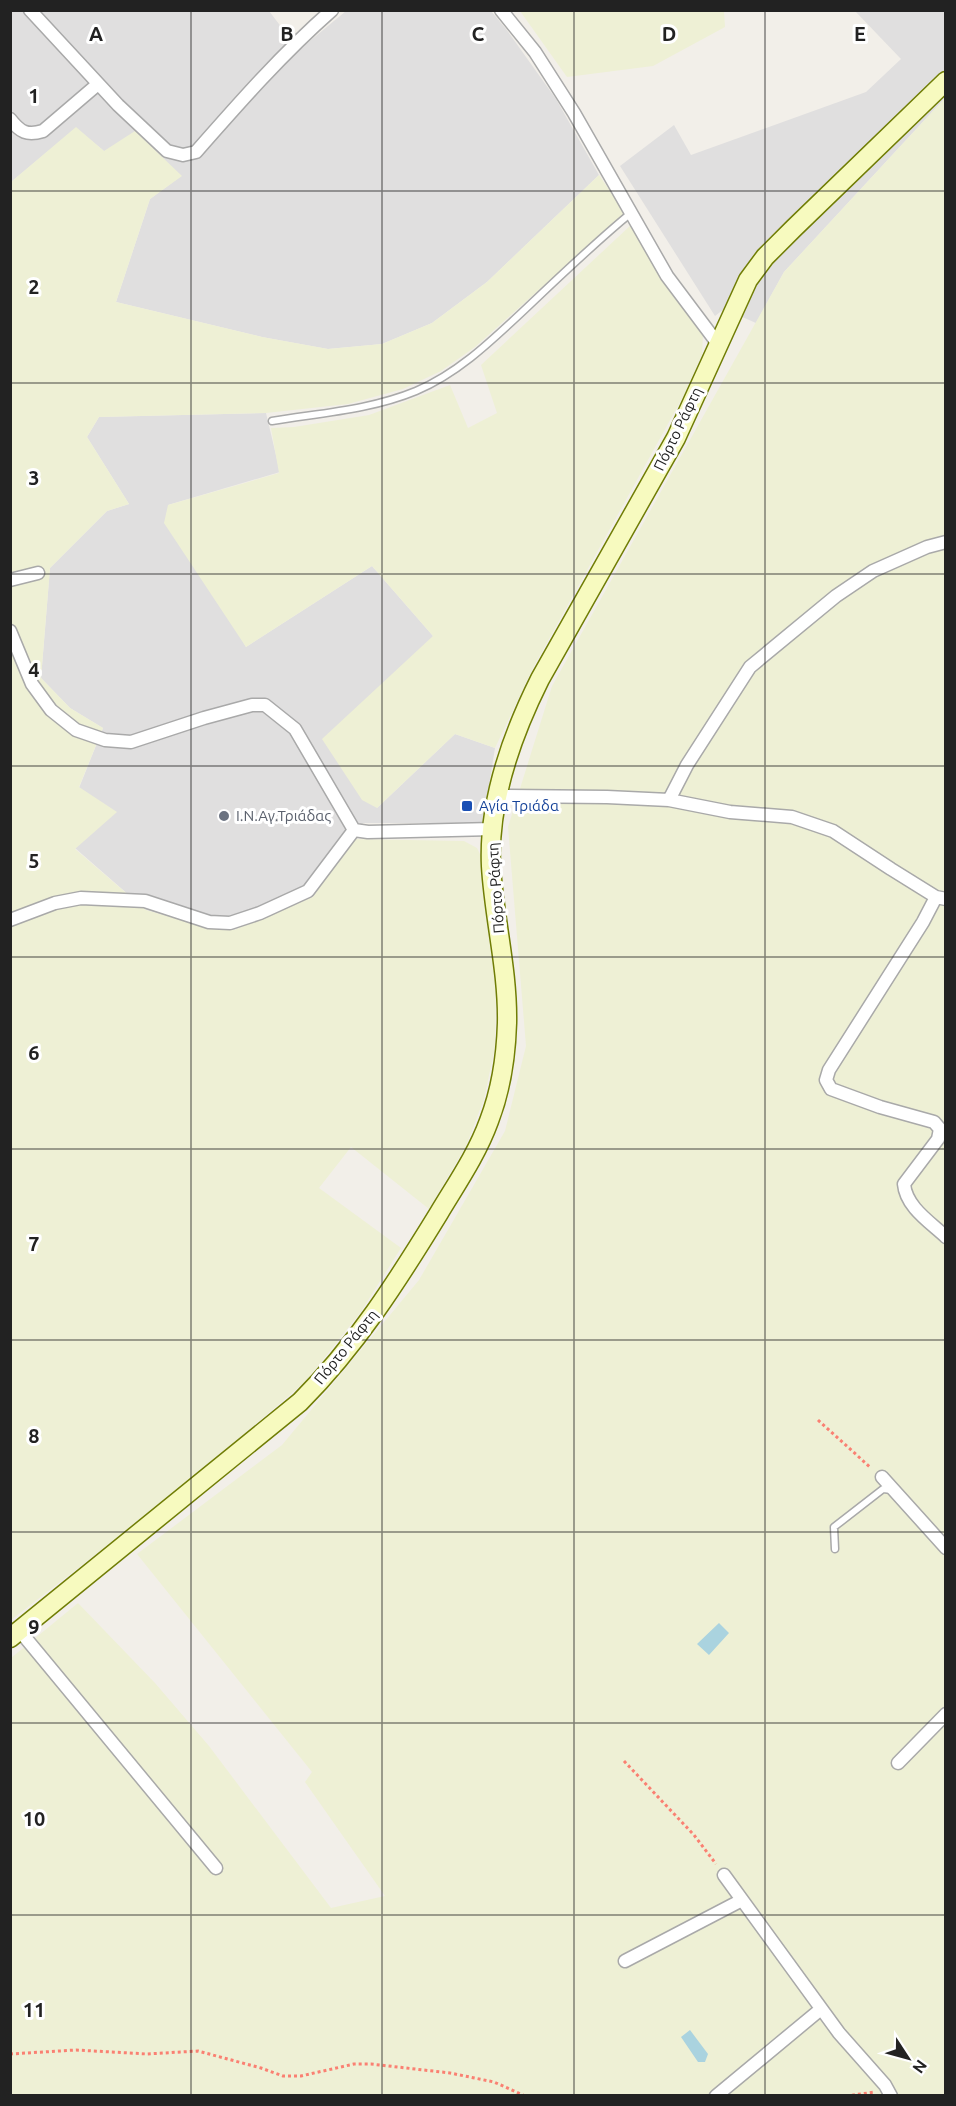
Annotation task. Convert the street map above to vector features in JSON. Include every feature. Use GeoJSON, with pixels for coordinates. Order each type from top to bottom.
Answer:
{"type":"FeatureCollection","features":[{"type":"Feature","properties":{"kind":"main road","name":"Πόρτο Ράφτη"},"geometry":{"type":"LineString","coordinates":[[15,1634],[281,1417],[329,1372],[358,1337],[408,1264],[475,1154],[489,1122],[499,1090],[505,1057],[507,1025],[507,993],[491,865],[492,828],[514,738],[526,706],[671,446],[748,280],[765,257],[945,81]]}},
{"type":"Feature","properties":{"kind":"street"},"geometry":{"type":"LineString","coordinates":[[30,10],[98,84],[167,151],[183,155],[196,152],[270,68],[332,10]]}},
{"type":"Feature","properties":{"kind":"street"},"geometry":{"type":"LineString","coordinates":[[501,10],[535,52],[574,113],[667,276],[718,344]]}},
{"type":"Feature","properties":{"kind":"street"},"geometry":{"type":"LineString","coordinates":[[10,119],[26,134],[43,131],[98,84]]}},
{"type":"Feature","properties":{"kind":"street"},"geometry":{"type":"LineString","coordinates":[[669,800],[687,765],[750,667],[836,596],[873,571],[927,547],[945,542]]}},
{"type":"Feature","properties":{"kind":"street"},"geometry":{"type":"LineString","coordinates":[[10,580],[38,573]]}},
{"type":"Feature","properties":{"kind":"street"},"geometry":{"type":"LineString","coordinates":[[10,632],[32,684],[51,710],[76,730],[105,740],[131,742],[204,718],[252,705],[265,705],[295,729],[354,830]]}},
{"type":"Feature","properties":{"kind":"street"},"geometry":{"type":"LineString","coordinates":[[498,796],[669,800],[730,812],[792,818],[833,831],[941,898],[923,922],[829,1070],[826,1080],[831,1089],[880,1107],[934,1122],[940,1129],[938,1139],[904,1185],[905,1195],[913,1206],[945,1237]]}},
{"type":"Feature","properties":{"kind":"street"},"geometry":{"type":"LineString","coordinates":[[354,830],[368,832],[492,828]]}},
{"type":"Feature","properties":{"kind":"street"},"geometry":{"type":"LineString","coordinates":[[10,920],[56,903],[81,898],[145,901],[209,922],[230,923],[260,913],[308,891],[354,830]]}},
{"type":"Feature","properties":{"kind":"street"},"geometry":{"type":"LineString","coordinates":[[882,1477],[945,1548]]}},
{"type":"Feature","properties":{"kind":"street"},"geometry":{"type":"LineString","coordinates":[[15,1634],[216,1868]]}},
{"type":"Feature","properties":{"kind":"street"},"geometry":{"type":"LineString","coordinates":[[898,1763],[945,1714]]}},
{"type":"Feature","properties":{"kind":"street"},"geometry":{"type":"LineString","coordinates":[[724,1875],[839,2033],[890,2093]]}},
{"type":"Feature","properties":{"kind":"street"},"geometry":{"type":"LineString","coordinates":[[625,1961],[742,1900]]}},
{"type":"Feature","properties":{"kind":"street"},"geometry":{"type":"LineString","coordinates":[[716,2096],[821,2009]]}},
{"type":"Feature","properties":{"kind":"lane"},"geometry":{"type":"LineString","coordinates":[[272,421],[376,404],[407,394],[454,371],[486,346],[631,213]]}},
{"type":"Feature","properties":{"kind":"lane"},"geometry":{"type":"LineString","coordinates":[[835,1549],[834,1527],[883,1489],[893,1490]]}},
{"type":"Feature","properties":{"kind":"path"},"geometry":{"type":"LineString","coordinates":[[818,1420],[882,1477]]}},
{"type":"Feature","properties":{"kind":"path"},"geometry":{"type":"LineString","coordinates":[[624,1761],[694,1835],[724,1875]]}},
{"type":"Feature","properties":{"kind":"path"},"geometry":{"type":"LineString","coordinates":[[10,2054],[76,2050],[147,2054],[198,2051],[283,2076],[301,2076],[354,2064],[412,2067],[494,2082],[525,2096]]}},
{"type":"Feature","properties":{"kind":"path"},"geometry":{"type":"LineString","coordinates":[[846,2096],[890,2093]]}},
{"type":"Feature","properties":{"kind":"shaded area"},"geometry":{"type":"Polygon","coordinates":[[[11,10],[269,11],[299,50],[346,11],[491,11],[556,99],[599,175],[487,282],[432,323],[382,344],[328,349],[262,337],[116,302],[150,199],[181,176],[104,151],[76,128],[11,182],[11,10]]]}},
{"type":"Feature","properties":{"kind":"shaded area"},"geometry":{"type":"Polygon","coordinates":[[[855,11],[945,11],[945,98],[784,272],[756,323],[724,309],[715,316],[620,166],[674,125],[691,155],[866,92],[901,59],[855,11]]]}},
{"type":"Feature","properties":{"kind":"shaded area"},"geometry":{"type":"Polygon","coordinates":[[[266,413],[280,472],[168,505],[246,647],[372,566],[433,636],[377,808],[455,734],[495,748],[483,823],[363,823],[313,897],[234,930],[210,928],[146,910],[75,848],[79,788],[103,728],[70,708],[41,678],[50,568],[107,511],[129,504],[87,437],[99,417],[266,413]]]}},
{"type":"Feature","properties":{"kind":"green space"},"geometry":{"type":"Polygon","coordinates":[[[520,11],[724,11],[725,27],[653,66],[567,77],[520,11]]]}},
{"type":"Feature","properties":{"kind":"green space"},"geometry":{"type":"Polygon","coordinates":[[[945,98],[945,2095],[11,2096],[11,1658],[78,1603],[155,1683],[209,1746],[331,1908],[385,1896],[305,1782],[312,1772],[137,1554],[282,1445],[419,1280],[505,1131],[526,1046],[508,827],[552,686],[784,272],[945,98]]]}},
{"type":"Feature","properties":{"kind":"green space"},"geometry":{"type":"Polygon","coordinates":[[[76,127],[104,151],[135,131],[182,176],[150,199],[116,302],[262,337],[328,349],[382,344],[432,323],[487,282],[599,175],[625,213],[475,347],[441,371],[403,389],[348,404],[266,413],[99,417],[87,437],[129,504],[107,511],[50,568],[41,678],[70,708],[103,728],[79,787],[117,812],[75,849],[146,910],[210,928],[234,930],[313,897],[352,839],[464,841],[477,848],[483,860],[496,990],[495,1047],[484,1099],[466,1146],[429,1209],[351,1147],[319,1188],[401,1248],[360,1313],[306,1381],[180,1489],[11,1620],[11,182],[76,127]]]}},
{"type":"Feature","properties":{"kind":"green space"},"geometry":{"type":"Polygon","coordinates":[[[631,225],[662,280],[703,335],[702,355],[684,395],[534,666],[495,748],[455,734],[377,808],[362,800],[322,739],[433,636],[372,566],[246,647],[164,523],[168,505],[279,473],[271,428],[294,427],[369,415],[450,385],[468,428],[497,413],[481,365],[631,225]]]}},
{"type":"Feature","properties":{"kind":"water"},"geometry":{"type":"Polygon","coordinates":[[[719,1623],[729,1633],[709,1655],[697,1644],[719,1623]]]}},
{"type":"Feature","properties":{"kind":"water"},"geometry":{"type":"Polygon","coordinates":[[[690,2030],[708,2054],[705,2062],[698,2062],[681,2037],[690,2030]]]}},
{"type":"Feature","properties":{"kind":"place","name":"Αγία Τριάδα"},"geometry":{"type":"Point","coordinates":[467,806]}},
{"type":"Feature","properties":{"kind":"place","name":"Ι.Ν.Αγ.Τριάδας"},"geometry":{"type":"Point","coordinates":[224,816]}}]}
